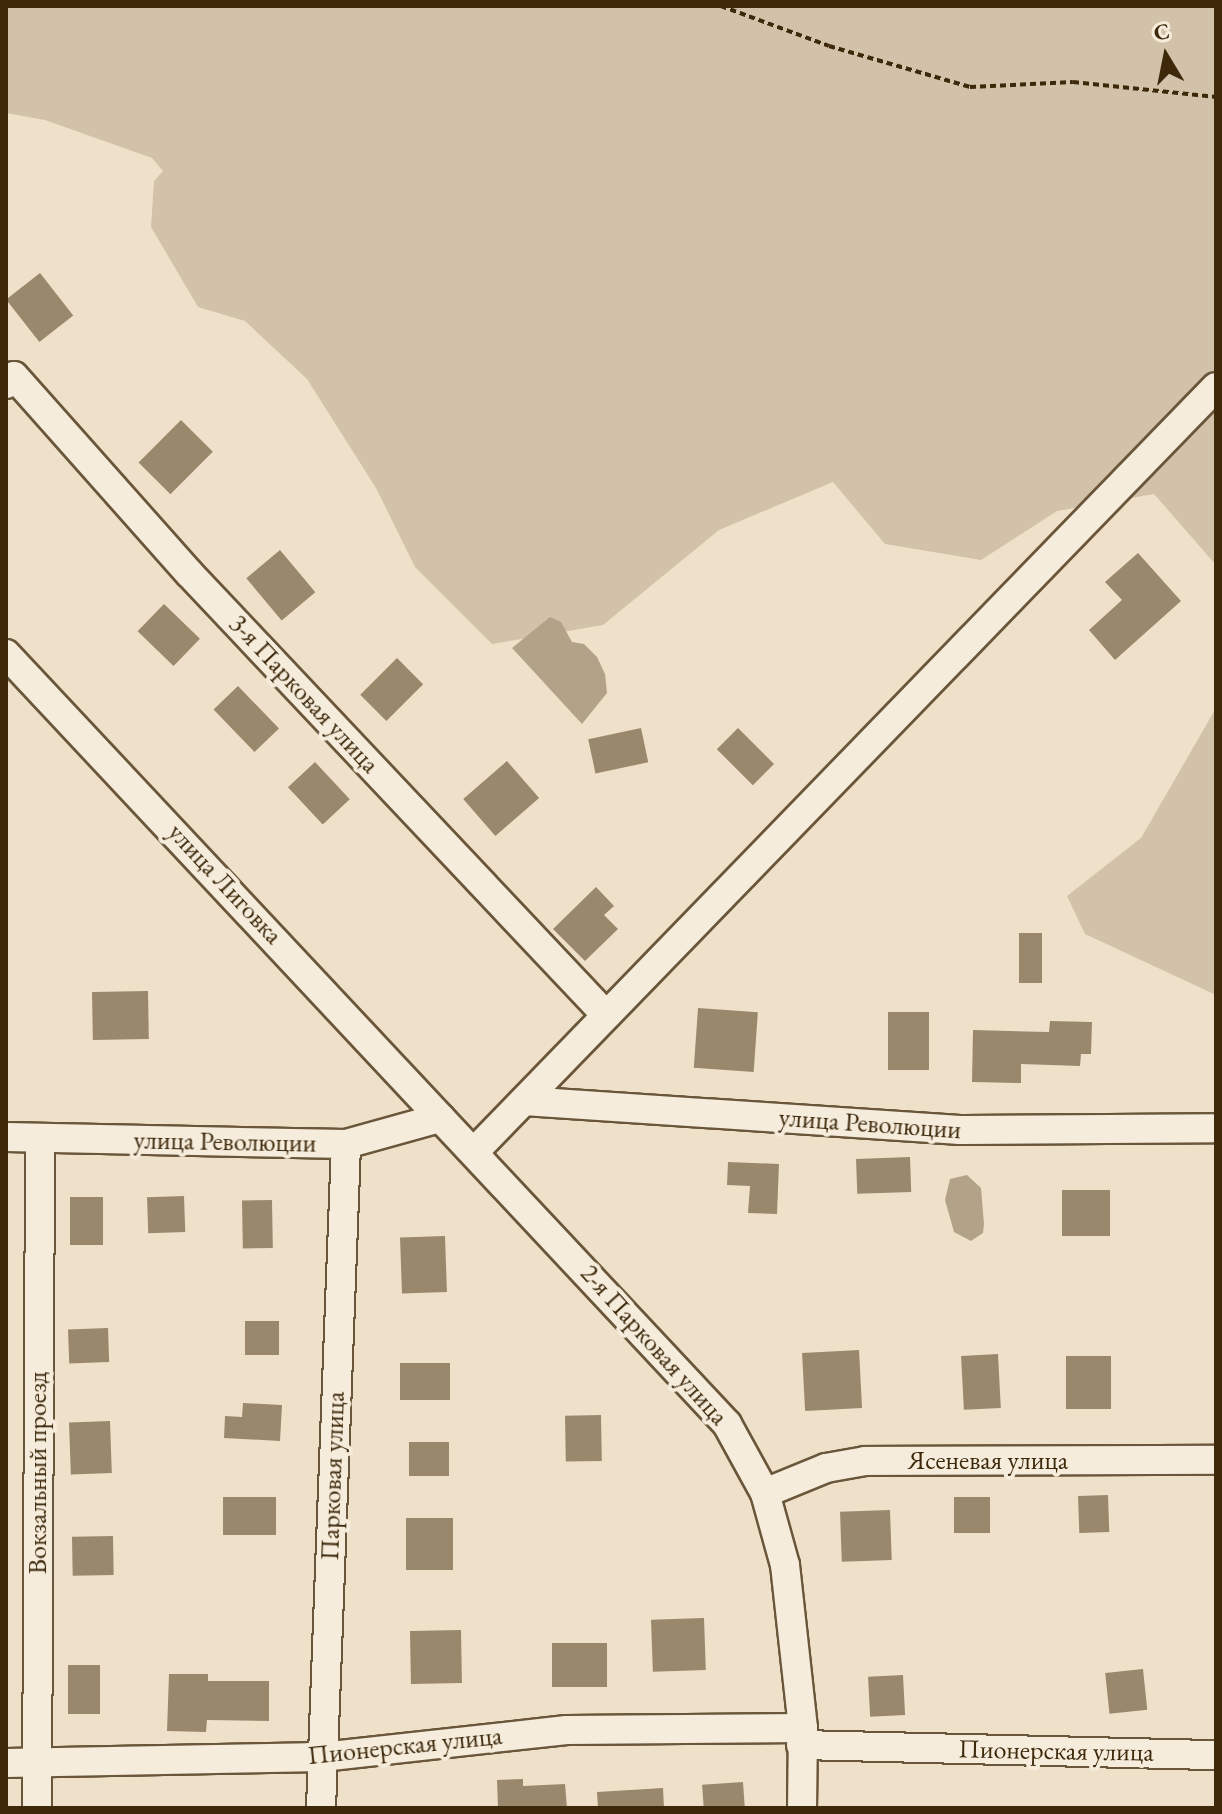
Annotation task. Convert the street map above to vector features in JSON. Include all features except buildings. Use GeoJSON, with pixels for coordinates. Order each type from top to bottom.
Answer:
{"type":"FeatureCollection","features":[{"type":"Feature","properties":{"kind":"street","name":"3-я Парковая улица"},"geometry":{"type":"LineString","coordinates":[[6,384],[14,376],[189,573],[606,1015]]}},
{"type":"Feature","properties":{"kind":"street"},"geometry":{"type":"LineString","coordinates":[[475,1151],[1216,387]]}},
{"type":"Feature","properties":{"kind":"street","name":"улица Лиговка"},"geometry":{"type":"LineString","coordinates":[[6,654],[440,1118]]}},
{"type":"Feature","properties":{"kind":"street","name":"улица Революции"},"geometry":{"type":"LineString","coordinates":[[524,1101],[960,1130],[1216,1128]]}},
{"type":"Feature","properties":{"kind":"street","name":"улица Революции"},"geometry":{"type":"LineString","coordinates":[[6,1137],[346,1144],[440,1118]]}},
{"type":"Feature","properties":{"kind":"street","name":"2-я Парковая улица"},"geometry":{"type":"LineString","coordinates":[[440,1118],[475,1151],[706,1397],[727,1424],[765,1493],[785,1565],[802,1736],[802,1808]]}},
{"type":"Feature","properties":{"kind":"street","name":"Вокзальный проезд"},"geometry":{"type":"LineString","coordinates":[[37,1808],[40,1138]]}},
{"type":"Feature","properties":{"kind":"street","name":"Парковая улица"},"geometry":{"type":"LineString","coordinates":[[321,1808],[346,1144]]}},
{"type":"Feature","properties":{"kind":"street","name":"Ясеневая улица"},"geometry":{"type":"LineString","coordinates":[[765,1493],[826,1468],[865,1461],[1216,1460]]}},
{"type":"Feature","properties":{"kind":"street","name":"Пионерская улица"},"geometry":{"type":"LineString","coordinates":[[6,1763],[322,1757],[567,1730],[802,1736],[1216,1755]]}},
{"type":"Feature","properties":{"kind":"path"},"geometry":{"type":"LineString","coordinates":[[721,6],[829,46],[970,87],[1073,82],[1216,97]]}},
{"type":"Feature","properties":{"kind":"shaded area"},"geometry":{"type":"Polygon","coordinates":[[[6,6],[1216,6],[1216,565],[1154,494],[1057,511],[981,560],[885,544],[833,482],[719,530],[603,625],[492,644],[415,567],[376,488],[307,379],[245,321],[198,307],[151,227],[154,181],[163,171],[152,158],[45,120],[6,113],[6,6]]]}},
{"type":"Feature","properties":{"kind":"shaded area"},"geometry":{"type":"Polygon","coordinates":[[[550,617],[561,622],[572,642],[584,644],[597,657],[605,674],[607,693],[582,724],[512,648],[550,617]]]}},
{"type":"Feature","properties":{"kind":"shaded area"},"geometry":{"type":"Polygon","coordinates":[[[1216,708],[1216,995],[1085,934],[1067,896],[1141,838],[1216,708]]]}},
{"type":"Feature","properties":{"kind":"shaded area"},"geometry":{"type":"Polygon","coordinates":[[[967,1175],[981,1188],[984,1224],[983,1233],[971,1241],[954,1232],[945,1200],[950,1179],[967,1175]]]}}]}
